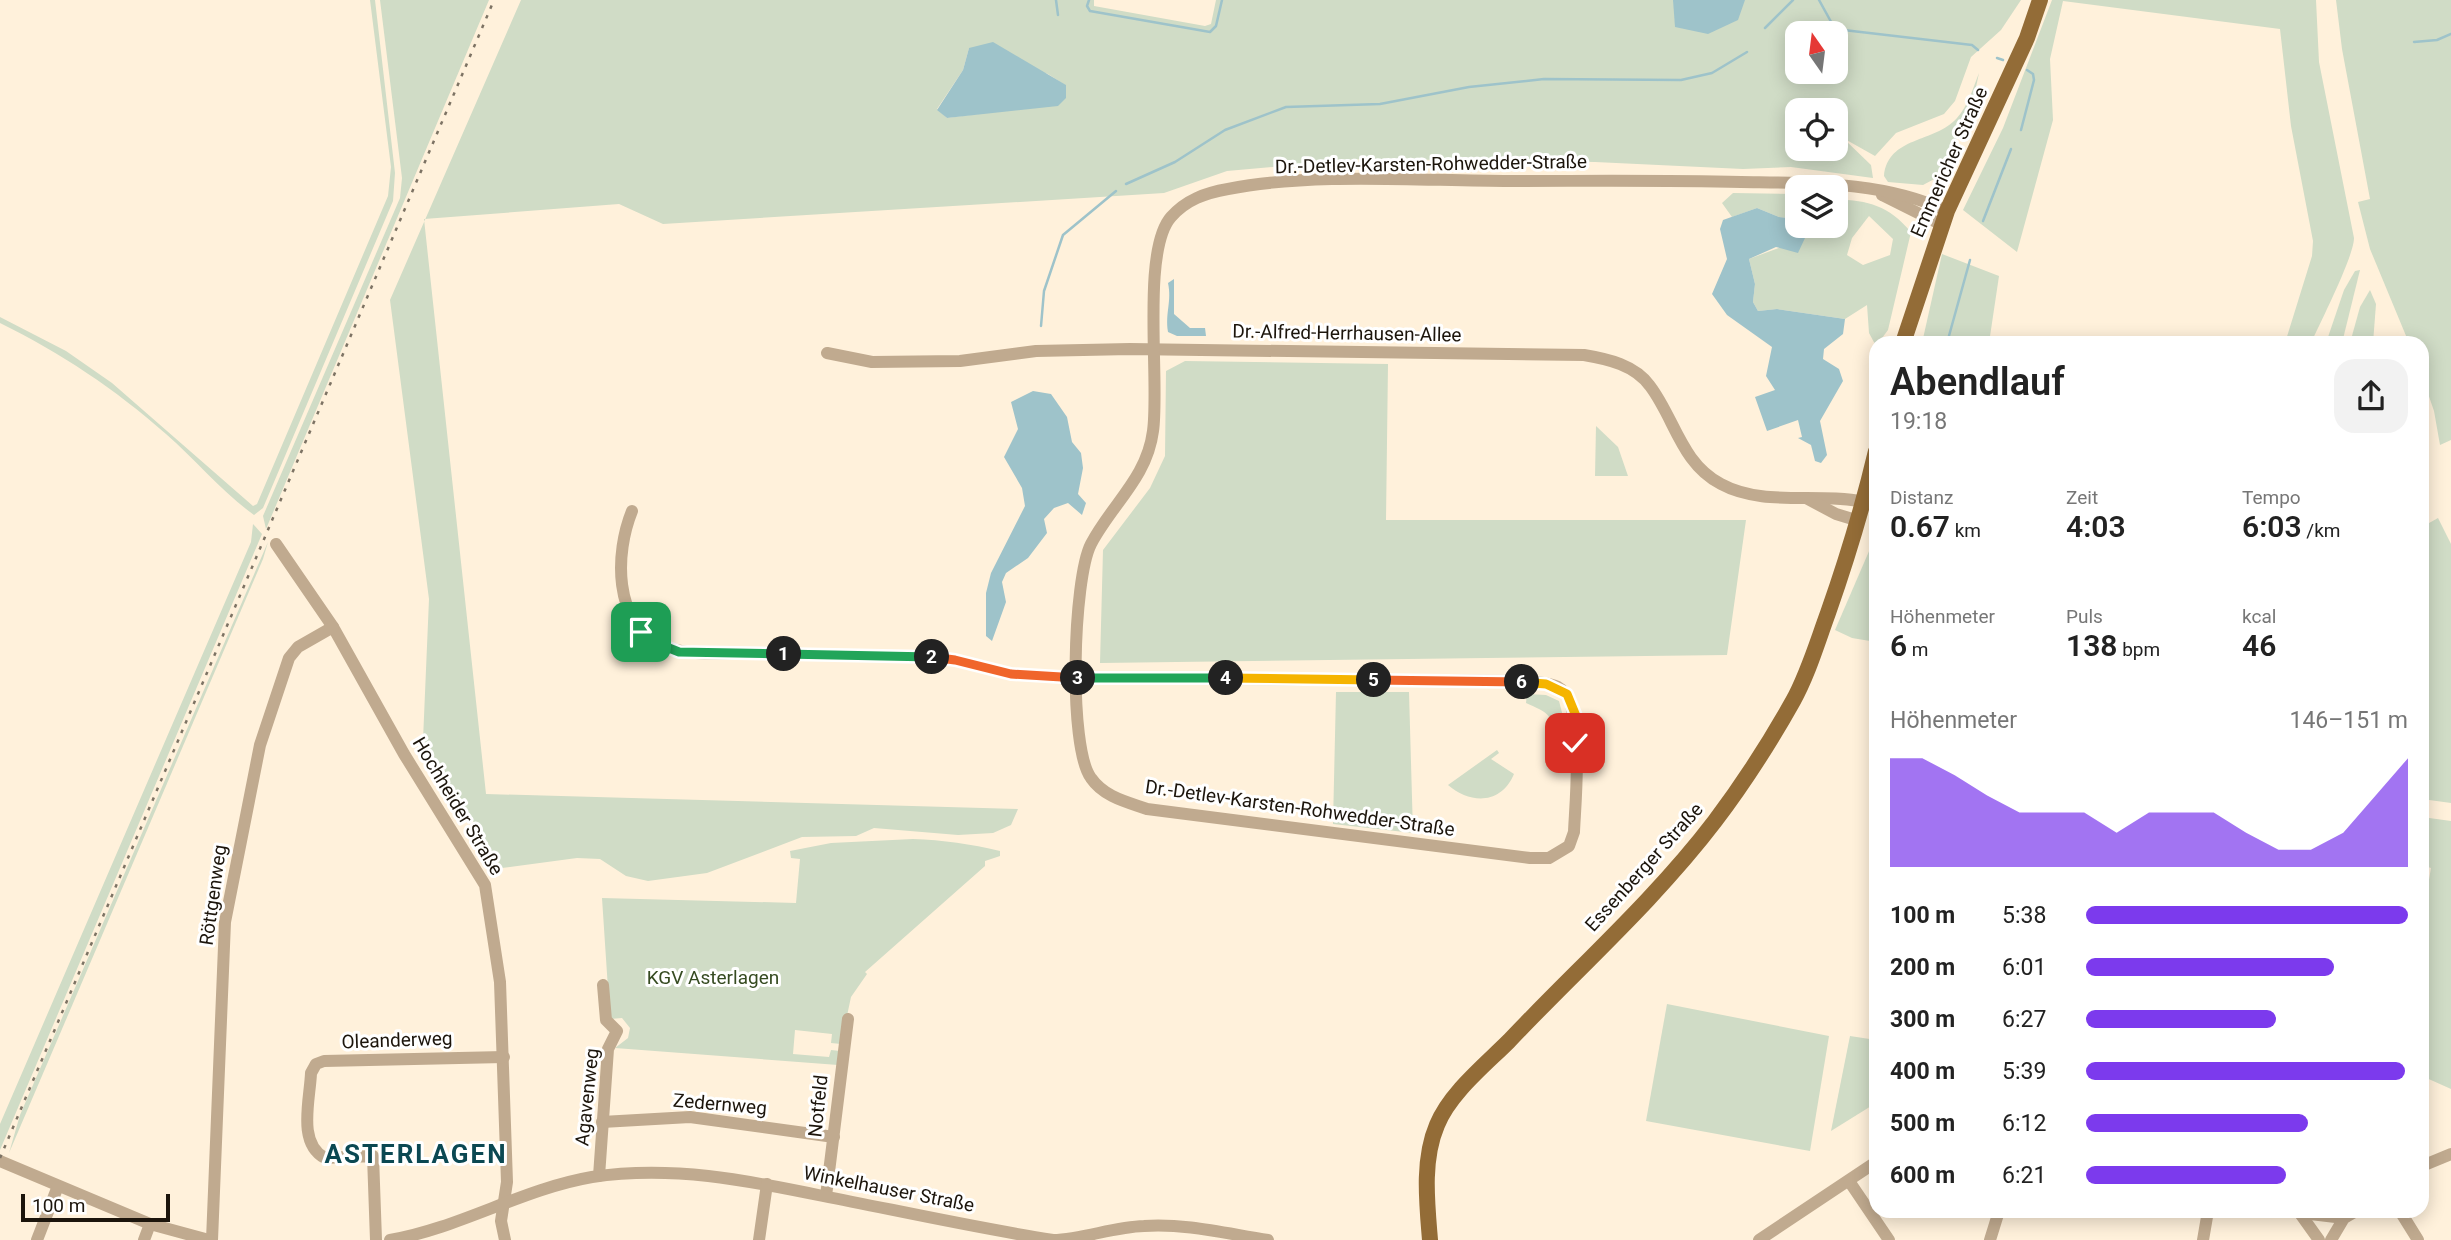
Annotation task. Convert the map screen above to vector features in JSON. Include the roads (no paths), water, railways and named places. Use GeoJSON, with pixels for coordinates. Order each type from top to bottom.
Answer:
{"type":"FeatureCollection","features":[{"type":"Feature","properties":{"kind":"main road","name":"Emmericher Straße"},"geometry":{"type":"LineString","coordinates":[[1905,336],[1944,218],[2027,37],[2040,0]]}},
{"type":"Feature","properties":{"kind":"main road","name":"Essenberger Straße"},"geometry":{"type":"LineString","coordinates":[[1430,1240],[1428,1166],[1437,1124],[1467,1085],[1677,867],[1715,820],[1793,700],[1816,648],[1859,521],[1869,481]]}},
{"type":"Feature","properties":{"kind":"street","name":"Dr.-Detlev-Karsten-Rohwedder-Straße"},"geometry":{"type":"LineString","coordinates":[[1077,678],[1525,682],[1559,687],[1567,694],[1576,716],[1574,824],[1569,846],[1549,858],[1530,858],[1147,809],[1118,800],[1101,789],[1086,769],[1078,734],[1077,678],[1083,565],[1091,543],[1147,458],[1154,429],[1156,269],[1161,233],[1169,219],[1185,204],[1200,196],[1227,189],[1330,180],[1827,183],[1876,192],[1944,218]]}},
{"type":"Feature","properties":{"kind":"street","name":"Dr.-Alfred-Herrhausen-Allee"},"geometry":{"type":"LineString","coordinates":[[827,353],[874,362],[960,361],[1036,351],[1155,349],[1538,354],[1606,359],[1627,367],[1650,385],[1676,437],[1703,472],[1723,486],[1775,498],[1841,497],[1864,502]]}},
{"type":"Feature","properties":{"kind":"street","name":"Dr.-Alfred-Herrhausen-Allee"},"geometry":{"type":"LineString","coordinates":[[1806,498],[1836,514],[1859,521]]}},
{"type":"Feature","properties":{"kind":"street"},"geometry":{"type":"LineString","coordinates":[[632,511],[622,547],[621,575],[626,602],[641,632],[659,644],[679,652],[927,657],[955,660],[1011,674],[1077,678]]}},
{"type":"Feature","properties":{"kind":"street","name":"Hochheider Straße"},"geometry":{"type":"LineString","coordinates":[[276,544],[333,627],[404,754],[485,884],[500,982],[507,1182],[504,1205]]}},
{"type":"Feature","properties":{"kind":"street","name":"Röttgenweg"},"geometry":{"type":"LineString","coordinates":[[211,1240],[225,922],[243,826],[260,745],[289,658],[298,647],[333,627]]}},
{"type":"Feature","properties":{"kind":"street","name":"Agavenweg"},"geometry":{"type":"LineString","coordinates":[[599,1176],[607,1049],[617,1031],[606,1020],[603,985]]}},
{"type":"Feature","properties":{"kind":"street","name":"Notfeld"},"geometry":{"type":"LineString","coordinates":[[827,1196],[848,1019]]}},
{"type":"Feature","properties":{"kind":"street","name":"Oleanderweg"},"geometry":{"type":"LineString","coordinates":[[376,1240],[373,1156],[325,1158],[310,1145],[307,1134],[312,1073],[316,1064],[337,1061],[504,1057]]}},
{"type":"Feature","properties":{"kind":"street","name":"Zedernweg"},"geometry":{"type":"LineString","coordinates":[[603,1122],[690,1117],[834,1137]]}},
{"type":"Feature","properties":{"kind":"street"},"geometry":{"type":"LineString","coordinates":[[2429,1163],[2451,1154]]}},
{"type":"Feature","properties":{"kind":"street"},"geometry":{"type":"LineString","coordinates":[[0,1161],[150,1224],[211,1240]]}},
{"type":"Feature","properties":{"kind":"street"},"geometry":{"type":"LineString","coordinates":[[1759,1240],[1869,1167]]}},
{"type":"Feature","properties":{"kind":"street","name":"Winkelhauser Straße"},"geometry":{"type":"LineString","coordinates":[[390,1240],[417,1235],[504,1205],[543,1188],[599,1176],[678,1172],[767,1184],[1053,1240],[1080,1239],[1143,1226],[1171,1226],[1268,1240]]}},
{"type":"Feature","properties":{"kind":"street"},"geometry":{"type":"LineString","coordinates":[[1849,1181],[1869,1210]]}},
{"type":"Feature","properties":{"kind":"street"},"geometry":{"type":"LineString","coordinates":[[759,1240],[767,1184]]}},
{"type":"Feature","properties":{"kind":"street"},"geometry":{"type":"LineString","coordinates":[[37,1240],[58,1186]]}},
{"type":"Feature","properties":{"kind":"street"},"geometry":{"type":"LineString","coordinates":[[504,1205],[501,1221],[505,1240]]}},
{"type":"Feature","properties":{"kind":"street"},"geometry":{"type":"LineString","coordinates":[[1874,1218],[1889,1240]]}},
{"type":"Feature","properties":{"kind":"street"},"geometry":{"type":"LineString","coordinates":[[1990,1240],[1997,1218]]}},
{"type":"Feature","properties":{"kind":"street"},"geometry":{"type":"LineString","coordinates":[[2203,1240],[2207,1218]]}},
{"type":"Feature","properties":{"kind":"street"},"geometry":{"type":"LineString","coordinates":[[2302,1218],[2319,1240]]}},
{"type":"Feature","properties":{"kind":"street"},"geometry":{"type":"LineString","coordinates":[[2331,1240],[2347,1218]]}},
{"type":"Feature","properties":{"kind":"street"},"geometry":{"type":"LineString","coordinates":[[2404,1218],[2417,1240]]}},
{"type":"Feature","properties":{"kind":"street"},"geometry":{"type":"LineString","coordinates":[[144,1240],[150,1224]]}},
{"type":"Feature","properties":{"kind":"water"},"geometry":{"type":"Polygon","coordinates":[[[1673,0],[1745,0],[1738,20],[1708,34],[1675,27],[1673,0]]]}},
{"type":"Feature","properties":{"kind":"water"},"geometry":{"type":"Polygon","coordinates":[[[993,42],[1066,85],[1066,98],[1058,106],[947,118],[937,110],[963,70],[969,48],[993,42]]]}},
{"type":"Feature","properties":{"kind":"water"},"geometry":{"type":"Polygon","coordinates":[[[1757,208],[1785,218],[1785,238],[1805,238],[1798,253],[1776,247],[1749,259],[1755,284],[1753,302],[1758,311],[1777,309],[1845,319],[1843,334],[1824,349],[1823,359],[1839,369],[1843,381],[1820,421],[1827,455],[1821,463],[1815,461],[1811,445],[1798,438],[1802,437],[1798,420],[1767,431],[1755,397],[1775,390],[1766,376],[1772,347],[1727,315],[1712,294],[1727,259],[1720,229],[1723,220],[1757,208]]]}},
{"type":"Feature","properties":{"kind":"water"},"geometry":{"type":"Polygon","coordinates":[[[1174,279],[1174,314],[1190,328],[1205,328],[1206,336],[1177,336],[1168,332],[1168,283],[1174,279]]]}},
{"type":"Feature","properties":{"kind":"water"},"geometry":{"type":"Polygon","coordinates":[[[1033,391],[1051,394],[1067,417],[1072,442],[1081,453],[1083,468],[1078,494],[1086,503],[1082,515],[1068,503],[1054,508],[1044,519],[1047,533],[1028,558],[1006,573],[1002,582],[1006,602],[992,641],[986,636],[986,593],[991,573],[1025,506],[1022,488],[1004,457],[1018,429],[1011,402],[1033,391]]]}},
{"type":"Feature","properties":{"kind":"waterway"},"geometry":{"type":"LineString","coordinates":[[1056,0],[1058,15]]}},
{"type":"Feature","properties":{"kind":"waterway"},"geometry":{"type":"LineString","coordinates":[[1089,0],[1087,6],[1090,11],[1210,32],[1216,26],[1222,0]]}},
{"type":"Feature","properties":{"kind":"waterway"},"geometry":{"type":"LineString","coordinates":[[1765,28],[1793,0]]}},
{"type":"Feature","properties":{"kind":"waterway"},"geometry":{"type":"LineString","coordinates":[[1819,0],[1835,29],[1972,45],[1978,50]]}},
{"type":"Feature","properties":{"kind":"waterway"},"geometry":{"type":"LineString","coordinates":[[2414,42],[2437,40],[2451,34]]}},
{"type":"Feature","properties":{"kind":"waterway"},"geometry":{"type":"LineString","coordinates":[[1126,184],[1175,162],[1225,130],[1286,107],[1380,104],[1469,87],[1544,79],[1681,80],[1712,73],[1747,52]]}},
{"type":"Feature","properties":{"kind":"waterway"},"geometry":{"type":"LineString","coordinates":[[1997,58],[2003,60]]}},
{"type":"Feature","properties":{"kind":"waterway"},"geometry":{"type":"LineString","coordinates":[[2021,130],[2034,80],[2033,74],[2027,70]]}},
{"type":"Feature","properties":{"kind":"waterway"},"geometry":{"type":"LineString","coordinates":[[1983,221],[2011,149]]}},
{"type":"Feature","properties":{"kind":"waterway"},"geometry":{"type":"LineString","coordinates":[[1041,326],[1044,291],[1063,235],[1116,191]]}},
{"type":"Feature","properties":{"kind":"waterway"},"geometry":{"type":"LineString","coordinates":[[1949,336],[1970,260]]}},
{"type":"Feature","properties":{"kind":"railway"},"geometry":{"type":"LineString","coordinates":[[0,1158],[494,0]]}},
{"type":"Feature","properties":{"kind":"district","name":"ASTERLAGEN"},"geometry":{"type":"Point","coordinates":[416,1154]}},
{"type":"Feature","properties":{"kind":"park label","name":"KGV Asterlagen"},"geometry":{"type":"Point","coordinates":[713,977]}}]}
